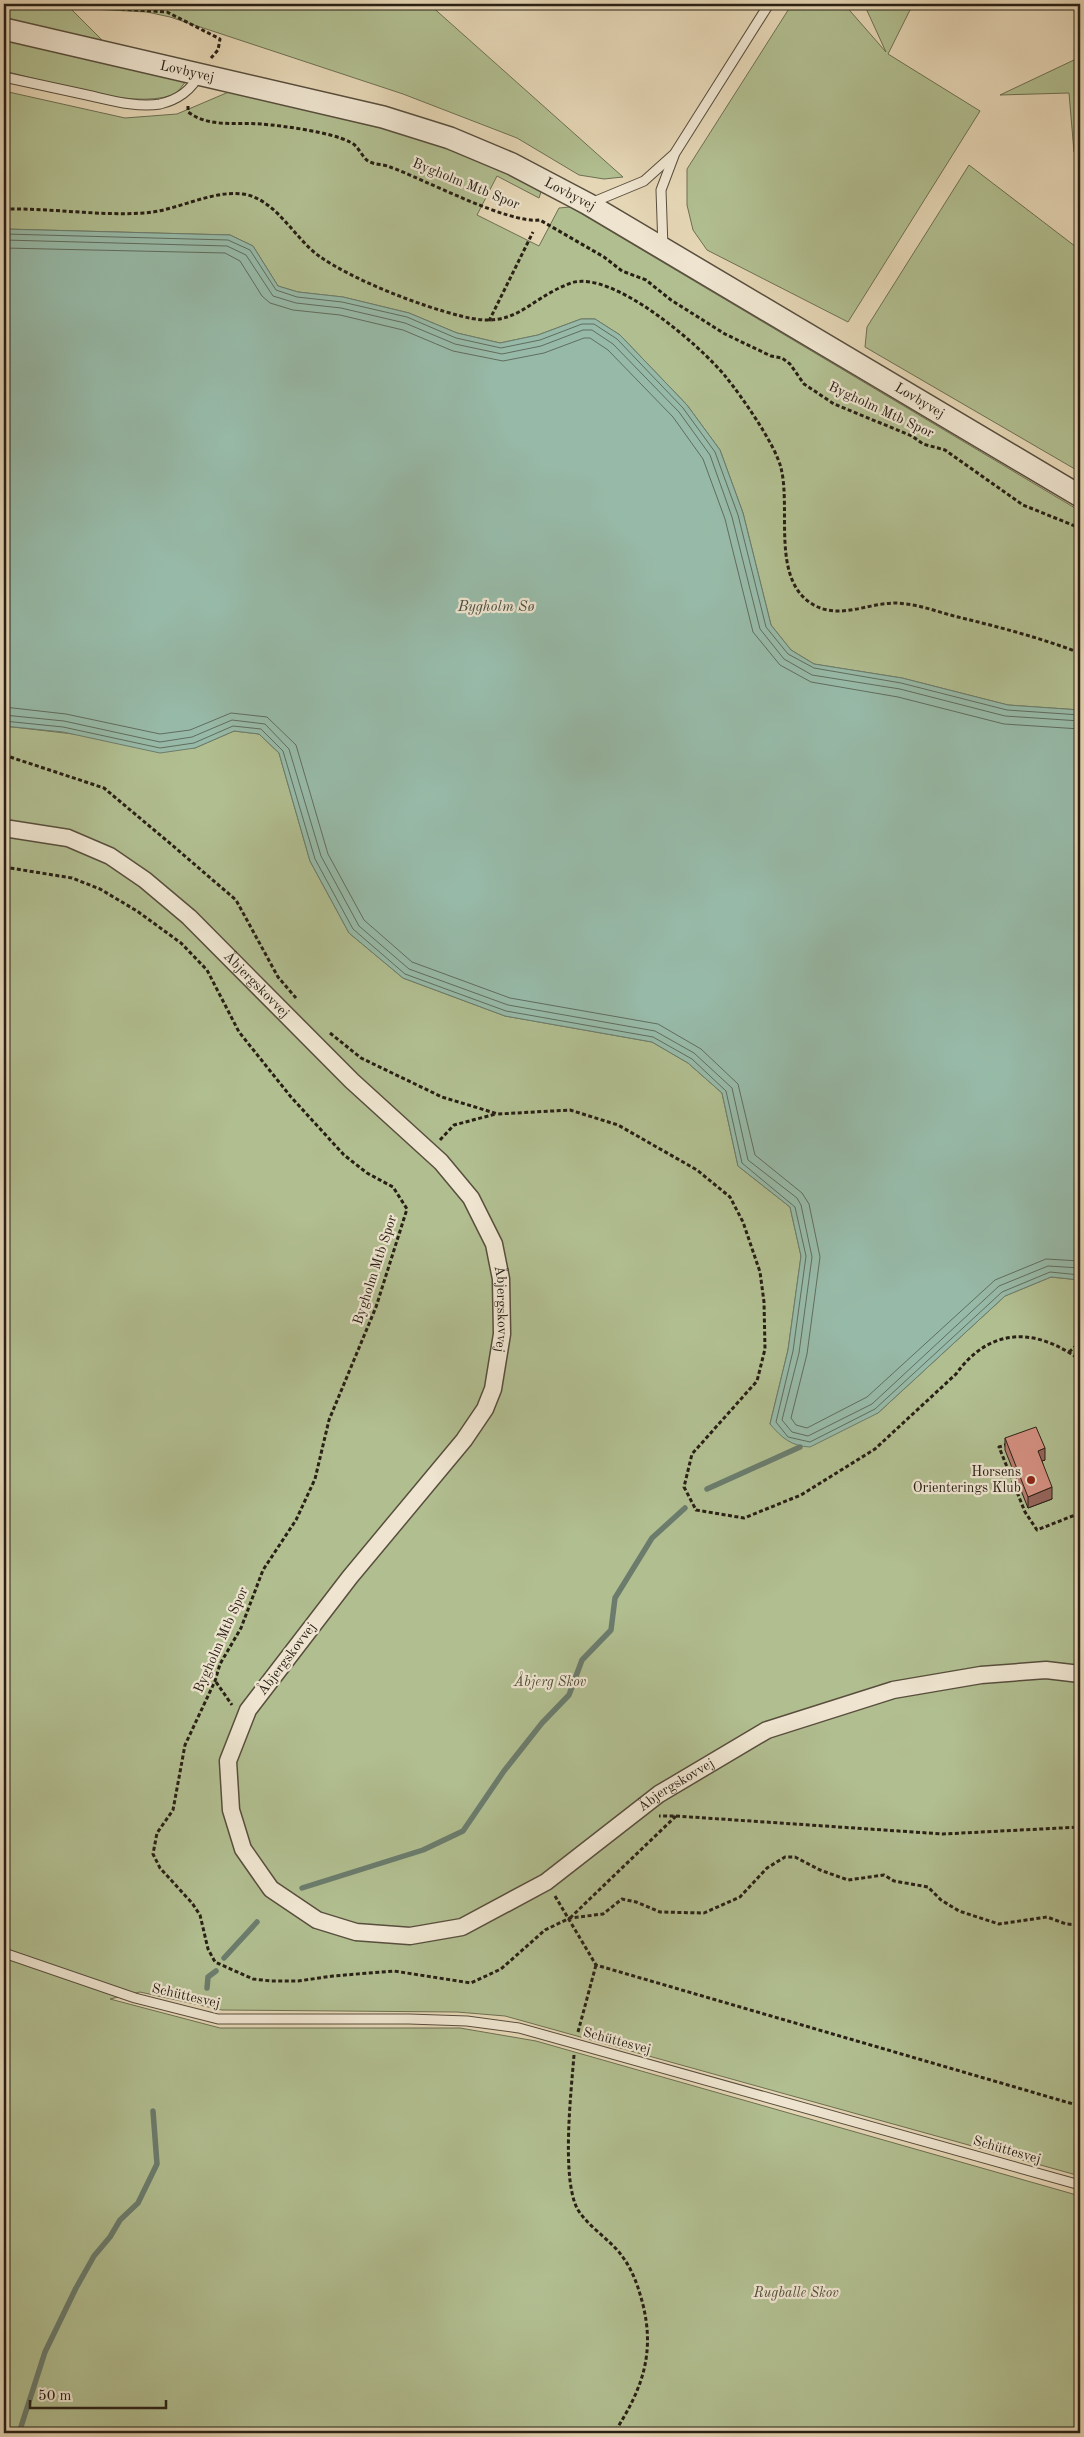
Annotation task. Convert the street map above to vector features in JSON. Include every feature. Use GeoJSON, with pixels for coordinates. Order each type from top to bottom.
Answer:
{"type":"FeatureCollection","features":[{"type":"Feature","properties":{"kind":"street","name":"Lovbyvej"},"geometry":{"type":"LineString","coordinates":[[4,28],[196,80],[383,117],[450,138],[512,164],[588,204],[1080,496]]}},
{"type":"Feature","properties":{"kind":"street","name":"Åbjergskovvej"},"geometry":{"type":"LineString","coordinates":[[4,828],[68,838],[110,856],[145,880],[189,917],[352,1081],[441,1162],[471,1198],[494,1244],[501,1279],[502,1334],[492,1389],[485,1409],[464,1440],[350,1576],[248,1710],[228,1761],[231,1810],[243,1849],[271,1889],[317,1920],[356,1932],[419,1934],[462,1927],[546,1882],[659,1794],[767,1730],[893,1690],[980,1675],[1046,1670],[1080,1674]]}},
{"type":"Feature","properties":{"kind":"lane"},"geometry":{"type":"LineString","coordinates":[[663,248],[661,190],[675,153],[769,4]]}},
{"type":"Feature","properties":{"kind":"lane"},"geometry":{"type":"LineString","coordinates":[[4,77],[120,102],[146,104],[160,104],[175,98],[196,80]]}},
{"type":"Feature","properties":{"kind":"lane"},"geometry":{"type":"LineString","coordinates":[[588,204],[644,181],[675,153]]}},
{"type":"Feature","properties":{"kind":"lane","name":"Schüttesvej"},"geometry":{"type":"LineString","coordinates":[[4,1953],[135,1998],[218,2019],[467,2021],[519,2028],[1080,2185]]}},
{"type":"Feature","properties":{"kind":"path"},"geometry":{"type":"LineString","coordinates":[[76,4],[90,7],[167,12],[216,35],[221,44],[196,80]]}},
{"type":"Feature","properties":{"kind":"path","name":"Bygholm Mtb Spor"},"geometry":{"type":"LineString","coordinates":[[196,80],[188,99],[188,112],[198,120],[235,125],[260,124],[332,135],[350,141],[369,162],[388,166],[482,205],[529,221],[540,220],[604,257],[622,271],[646,280],[672,300],[725,334],[771,356],[782,358],[790,364],[804,384],[834,404],[912,436],[923,444],[945,450],[1024,505],[1080,528]]}},
{"type":"Feature","properties":{"kind":"path"},"geometry":{"type":"LineString","coordinates":[[4,209],[95,214],[148,213],[226,194],[250,196],[270,206],[298,238],[319,256],[338,267],[395,294],[461,316],[489,321],[508,319],[519,314],[540,299],[572,283],[584,280],[596,281],[611,287],[690,338],[726,377],[769,441],[781,468],[788,563],[797,591],[807,600],[818,607],[843,613],[877,603],[905,603],[1049,641],[1080,654]]}},
{"type":"Feature","properties":{"kind":"path"},"geometry":{"type":"LineString","coordinates":[[489,321],[533,232]]}},
{"type":"Feature","properties":{"kind":"path"},"geometry":{"type":"LineString","coordinates":[[4,755],[104,788],[172,845],[236,900],[278,977],[302,1005]]}},
{"type":"Feature","properties":{"kind":"path","name":"Bygholm Mtb Spor"},"geometry":{"type":"LineString","coordinates":[[4,867],[72,878],[100,889],[137,911],[181,943],[207,970],[238,1032],[279,1084],[344,1155],[367,1173],[393,1187],[406,1209],[376,1307],[329,1420],[315,1479],[296,1520],[263,1570],[241,1628],[220,1664],[215,1681],[185,1745],[173,1810],[157,1833],[153,1854],[160,1868],[192,1903],[200,1915],[208,1949],[215,1962],[253,1979],[271,1981],[298,1981],[394,1971],[471,1984],[501,1969],[545,1930],[570,1918],[603,1914],[622,1899],[636,1902],[660,1912],[704,1913],[740,1896],[767,1868],[785,1858],[796,1857],[848,1880],[884,1875],[894,1881],[928,1886],[941,1900],[959,1911],[999,1924],[1047,1916],[1066,1924],[1080,1925]]}},
{"type":"Feature","properties":{"kind":"path"},"geometry":{"type":"LineString","coordinates":[[327,1030],[360,1058],[442,1097],[498,1114]]}},
{"type":"Feature","properties":{"kind":"path"},"geometry":{"type":"LineString","coordinates":[[428,1150],[454,1125],[498,1114],[570,1110],[618,1125],[697,1170],[730,1197],[743,1222],[760,1272],[764,1302],[765,1349],[757,1381],[692,1454],[684,1488],[696,1510],[744,1518],[802,1495],[875,1449],[956,1374],[966,1360],[998,1338],[1034,1337],[1069,1352],[1080,1360]]}},
{"type":"Feature","properties":{"kind":"path"},"geometry":{"type":"LineString","coordinates":[[1069,1352],[1080,1342]]}},
{"type":"Feature","properties":{"kind":"path"},"geometry":{"type":"LineString","coordinates":[[1014,1441],[999,1447],[1025,1512],[1037,1530],[1080,1514]]}},
{"type":"Feature","properties":{"kind":"path"},"geometry":{"type":"LineString","coordinates":[[215,1681],[244,1721]]}},
{"type":"Feature","properties":{"kind":"path"},"geometry":{"type":"LineString","coordinates":[[631,1815],[676,1816],[942,1834],[1080,1827]]}},
{"type":"Feature","properties":{"kind":"path"},"geometry":{"type":"LineString","coordinates":[[570,1918],[676,1816]]}},
{"type":"Feature","properties":{"kind":"path"},"geometry":{"type":"LineString","coordinates":[[546,1882],[570,1918],[596,1965],[574,2044],[569,2158],[571,2192],[577,2208],[622,2256],[637,2286],[647,2320],[648,2348],[644,2373],[628,2411],[614,2433]]}},
{"type":"Feature","properties":{"kind":"path"},"geometry":{"type":"LineString","coordinates":[[596,1965],[1080,2106]]}},
{"type":"Feature","properties":{"kind":"green space"},"geometry":{"type":"Polygon","coordinates":[[[4,4],[429,4],[623,177],[604,179],[579,175],[517,138],[403,94],[170,17],[147,12],[70,8],[106,44],[4,18],[4,4]]]}},
{"type":"Feature","properties":{"kind":"green space"},"geometry":{"type":"Polygon","coordinates":[[[792,4],[844,4],[886,52],[864,4],[913,4],[888,54],[980,111],[848,322],[707,250],[693,230],[687,205],[687,169],[792,4]]]}},
{"type":"Feature","properties":{"kind":"green space"},"geometry":{"type":"Polygon","coordinates":[[[4,39],[186,81],[174,94],[155,99],[112,97],[66,87],[4,71],[4,39]]]}},
{"type":"Feature","properties":{"kind":"green space"},"geometry":{"type":"Polygon","coordinates":[[[1080,51],[1080,155],[1074,152],[1069,93],[1000,95],[1074,60],[1080,51]]]}},
{"type":"Feature","properties":{"kind":"green space"},"geometry":{"type":"Polygon","coordinates":[[[4,91],[125,118],[177,114],[231,91],[417,137],[497,168],[542,189],[539,198],[497,176],[477,215],[539,246],[559,208],[570,207],[1080,511],[1080,710],[1008,705],[902,678],[814,664],[791,650],[771,625],[743,513],[720,450],[687,405],[620,335],[595,319],[581,319],[538,335],[500,343],[457,333],[409,313],[343,297],[298,292],[278,286],[253,246],[230,235],[4,229],[4,91]]]}},
{"type":"Feature","properties":{"kind":"green space"},"geometry":{"type":"Polygon","coordinates":[[[969,165],[1080,250],[1080,472],[865,347],[867,327],[969,165]]]}},
{"type":"Feature","properties":{"kind":"green space"},"geometry":{"type":"Polygon","coordinates":[[[4,726],[195,748],[234,731],[259,734],[279,753],[310,861],[349,933],[403,978],[505,1016],[652,1042],[688,1063],[722,1093],[738,1166],[790,1207],[801,1256],[788,1350],[770,1424],[878,1413],[1005,1296],[1051,1277],[1080,1280],[1080,2176],[505,2016],[457,2012],[222,2010],[140,1992],[110,1999],[220,2028],[460,2028],[536,2041],[1080,2196],[1080,2433],[4,2433],[4,726]]]}},
{"type":"Feature","properties":{"kind":"water","name":"Bygholm Sø"},"geometry":{"type":"Polygon","coordinates":[[[4,229],[230,235],[253,246],[278,286],[298,292],[343,297],[409,313],[457,333],[500,343],[538,335],[581,319],[595,319],[620,335],[687,405],[720,450],[743,513],[771,625],[791,650],[814,664],[902,678],[1008,705],[1080,710],[1080,1280],[1051,1277],[1005,1296],[878,1413],[810,1447],[792,1443],[770,1424],[788,1350],[801,1256],[790,1207],[738,1166],[722,1093],[688,1063],[652,1042],[505,1016],[403,978],[349,933],[310,861],[279,753],[259,734],[234,731],[195,748],[160,753],[63,732],[4,726],[4,229]]]}},
{"type":"Feature","properties":{"kind":"building","name":"Horsens Orienterings Klub"},"geometry":{"type":"Polygon","coordinates":[[[1036,1427],[1045,1448],[1038,1451],[1052,1487],[1028,1497],[1005,1438],[1036,1427]]]}},
{"type":"Feature","properties":{"kind":"waterway"},"geometry":{"type":"LineString","coordinates":[[707,1489],[800,1447]]}},
{"type":"Feature","properties":{"kind":"waterway"},"geometry":{"type":"LineString","coordinates":[[302,1888],[423,1850],[463,1831],[504,1771],[542,1723],[569,1695],[582,1660],[611,1630],[615,1598],[652,1538],[685,1508]]}},
{"type":"Feature","properties":{"kind":"waterway"},"geometry":{"type":"LineString","coordinates":[[224,1958],[257,1922]]}},
{"type":"Feature","properties":{"kind":"waterway"},"geometry":{"type":"LineString","coordinates":[[207,1988],[208,1977],[216,1971]]}},
{"type":"Feature","properties":{"kind":"waterway"},"geometry":{"type":"LineString","coordinates":[[19,2433],[45,2352],[76,2288],[94,2256],[110,2237],[120,2220],[138,2203],[157,2164],[153,2111]]}},
{"type":"Feature","properties":{"kind":"place","name":"Horsens Orienterings Klub"},"geometry":{"type":"Point","coordinates":[1031,1480]}},
{"type":"Feature","properties":{"kind":"park label","name":"Åbjerg Skov"},"geometry":{"type":"Point","coordinates":[550,1682]}},
{"type":"Feature","properties":{"kind":"park label","name":"Rugballe Skov"},"geometry":{"type":"Point","coordinates":[796,2293]}}]}
